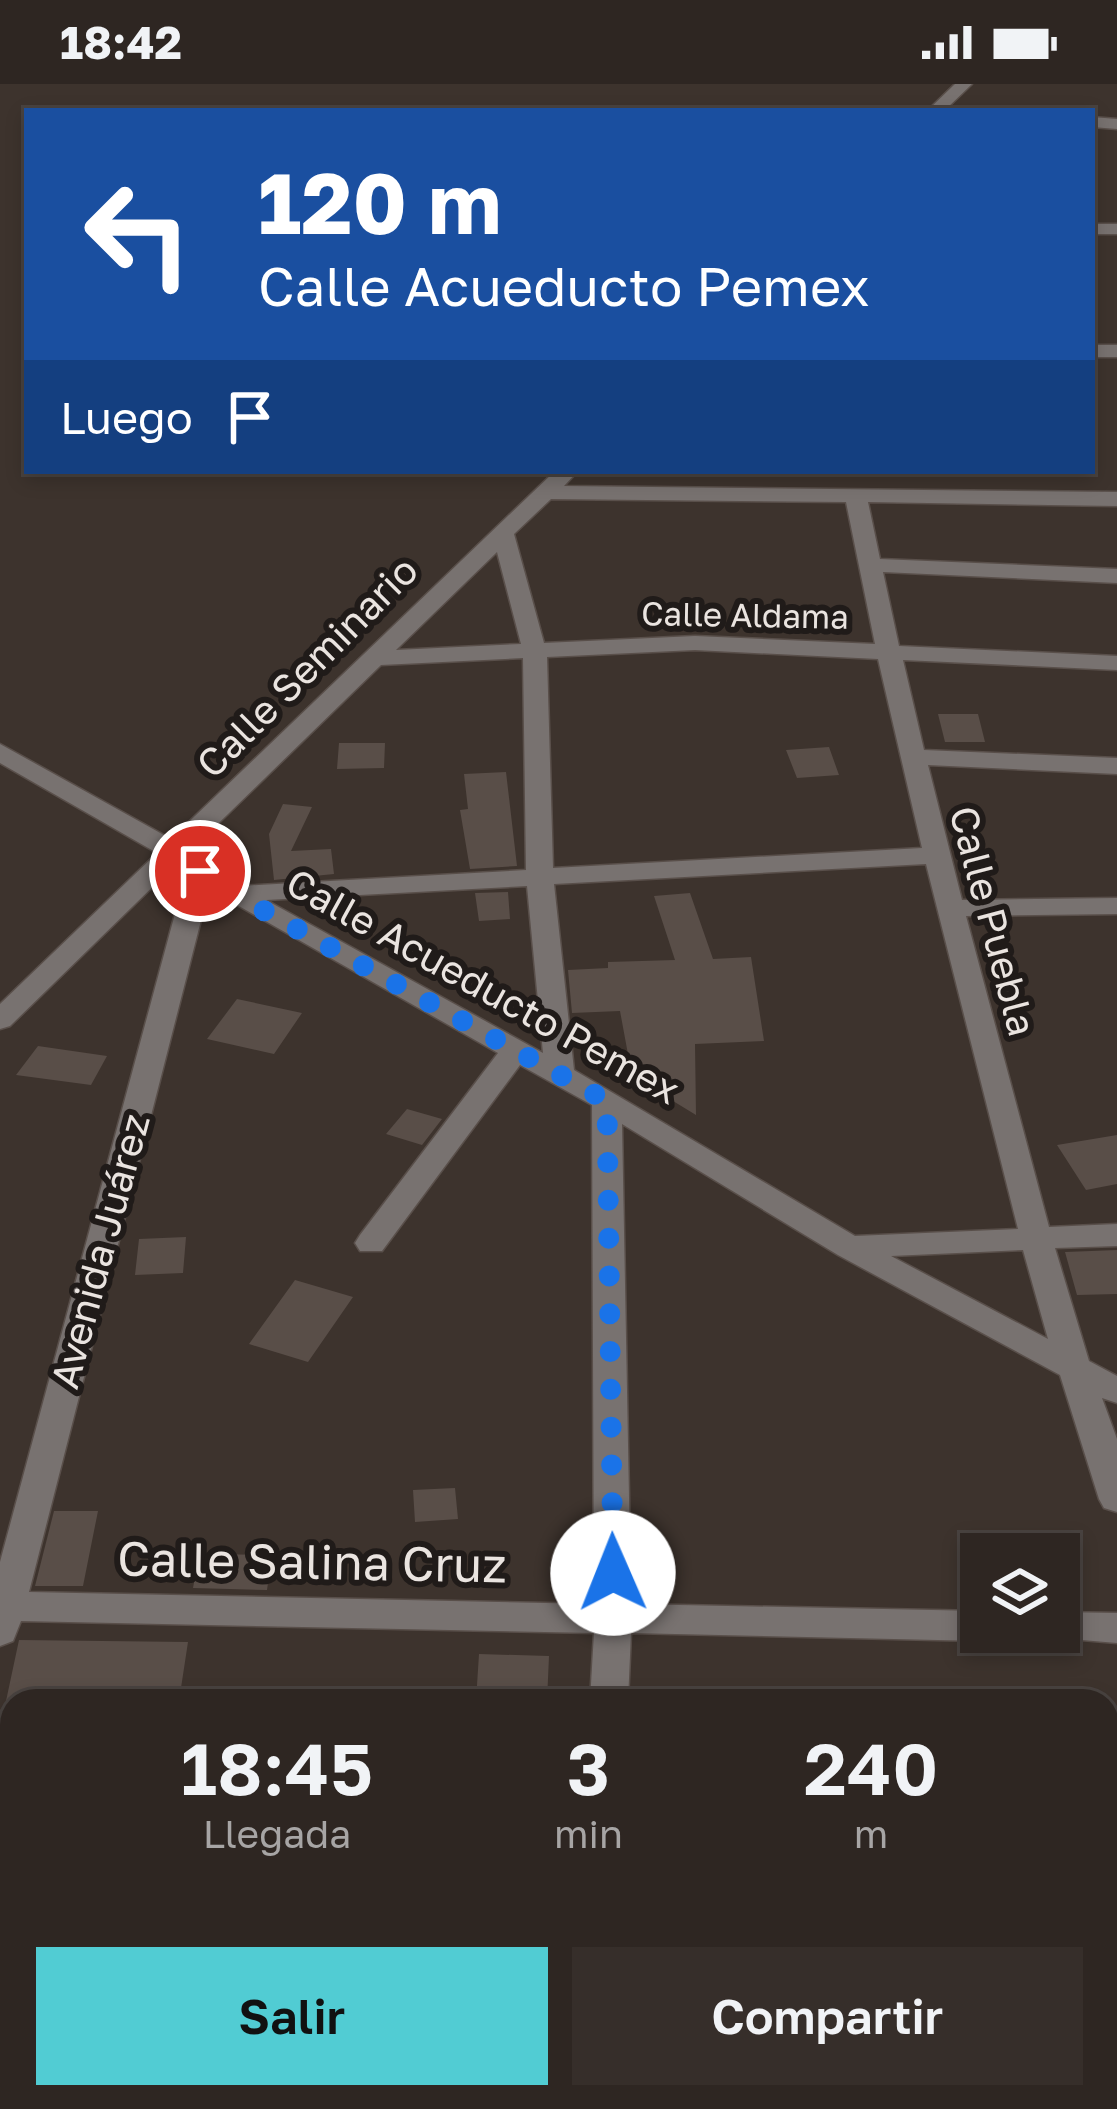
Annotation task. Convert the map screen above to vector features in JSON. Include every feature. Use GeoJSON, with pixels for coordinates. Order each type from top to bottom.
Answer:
{"type":"FeatureCollection","features":[{"type":"Feature","properties":{"kind":"street"},"geometry":{"type":"LineString","coordinates":[[938,108],[964,84]]}},
{"type":"Feature","properties":{"kind":"street","name":"Calle Seminario"},"geometry":{"type":"LineString","coordinates":[[0,1020],[187,862],[372,658],[564,474]]}},
{"type":"Feature","properties":{"kind":"street"},"geometry":{"type":"LineString","coordinates":[[954,474],[960,496]]}},
{"type":"Feature","properties":{"kind":"street"},"geometry":{"type":"LineString","coordinates":[[545,492],[1117,499]]}},
{"type":"Feature","properties":{"kind":"street","name":"Calle Puebla"},"geometry":{"type":"LineString","coordinates":[[855,494],[885,650],[934,855],[1070,1365],[1107,1456],[1117,1498]]}},
{"type":"Feature","properties":{"kind":"street"},"geometry":{"type":"LineString","coordinates":[[502,530],[535,652],[540,877],[560,1078]]}},
{"type":"Feature","properties":{"kind":"street"},"geometry":{"type":"LineString","coordinates":[[869,565],[1117,576]]}},
{"type":"Feature","properties":{"kind":"street","name":"Calle Aldama"},"geometry":{"type":"LineString","coordinates":[[372,658],[695,643],[1117,663]]}},
{"type":"Feature","properties":{"kind":"street","name":"Calle Acueducto Pemex"},"geometry":{"type":"LineString","coordinates":[[0,752],[234,894],[607,1101],[850,1247],[1117,1391]]}},
{"type":"Feature","properties":{"kind":"street"},"geometry":{"type":"LineString","coordinates":[[910,757],[1117,766]]}},
{"type":"Feature","properties":{"kind":"street"},"geometry":{"type":"LineString","coordinates":[[234,894],[934,855]]}},
{"type":"Feature","properties":{"kind":"street","name":"Avenida Juárez"},"geometry":{"type":"LineString","coordinates":[[2,1615],[187,862]]}},
{"type":"Feature","properties":{"kind":"street"},"geometry":{"type":"LineString","coordinates":[[951,908],[1117,906]]}},
{"type":"Feature","properties":{"kind":"street"},"geometry":{"type":"LineString","coordinates":[[371,1243],[425,1177],[514,1052]]}},
{"type":"Feature","properties":{"kind":"street"},"geometry":{"type":"LineString","coordinates":[[607,1101],[614,1620],[610,1689]]}},
{"type":"Feature","properties":{"kind":"street"},"geometry":{"type":"LineString","coordinates":[[850,1247],[1117,1235]]}},
{"type":"Feature","properties":{"kind":"street","name":"Calle Salina Cruz"},"geometry":{"type":"LineString","coordinates":[[2,1615],[960,1626]]}},
{"type":"Feature","properties":{"kind":"street"},"geometry":{"type":"LineString","coordinates":[[1080,1627],[1117,1628]]}},
{"type":"Feature","properties":{"kind":"building"},"geometry":{"type":"Polygon","coordinates":[[[938,714],[978,714],[985,742],[945,742],[938,714]]]}},
{"type":"Feature","properties":{"kind":"building"},"geometry":{"type":"Polygon","coordinates":[[[339,743],[385,743],[384,768],[337,769],[339,743]]]}},
{"type":"Feature","properties":{"kind":"building"},"geometry":{"type":"Polygon","coordinates":[[[829,747],[839,775],[797,778],[786,750],[829,747]]]}},
{"type":"Feature","properties":{"kind":"building"},"geometry":{"type":"Polygon","coordinates":[[[506,772],[517,866],[470,869],[460,810],[468,809],[464,774],[506,772]]]}},
{"type":"Feature","properties":{"kind":"building"},"geometry":{"type":"Polygon","coordinates":[[[283,804],[312,807],[291,851],[331,849],[334,874],[274,880],[269,834],[283,804]]]}},
{"type":"Feature","properties":{"kind":"building"},"geometry":{"type":"Polygon","coordinates":[[[508,892],[510,919],[479,921],[475,893],[508,892]]]}},
{"type":"Feature","properties":{"kind":"building"},"geometry":{"type":"Polygon","coordinates":[[[690,893],[713,959],[751,957],[764,1041],[695,1044],[696,1115],[632,1076],[620,1011],[572,1013],[568,970],[608,968],[608,962],[675,960],[654,896],[690,893]]]}},
{"type":"Feature","properties":{"kind":"building"},"geometry":{"type":"Polygon","coordinates":[[[237,999],[302,1013],[274,1054],[207,1039],[237,999]]]}},
{"type":"Feature","properties":{"kind":"building"},"geometry":{"type":"Polygon","coordinates":[[[38,1046],[107,1056],[91,1085],[16,1075],[38,1046]]]}},
{"type":"Feature","properties":{"kind":"building"},"geometry":{"type":"Polygon","coordinates":[[[407,1109],[442,1119],[422,1145],[386,1134],[407,1109]]]}},
{"type":"Feature","properties":{"kind":"building"},"geometry":{"type":"Polygon","coordinates":[[[1117,1135],[1117,1184],[1086,1190],[1057,1145],[1117,1135]]]}},
{"type":"Feature","properties":{"kind":"building"},"geometry":{"type":"Polygon","coordinates":[[[186,1237],[183,1273],[135,1275],[139,1239],[186,1237]]]}},
{"type":"Feature","properties":{"kind":"building"},"geometry":{"type":"Polygon","coordinates":[[[1117,1250],[1117,1294],[1077,1295],[1065,1252],[1117,1250]]]}},
{"type":"Feature","properties":{"kind":"building"},"geometry":{"type":"Polygon","coordinates":[[[295,1280],[353,1297],[308,1362],[249,1344],[295,1280]]]}},
{"type":"Feature","properties":{"kind":"building"},"geometry":{"type":"Polygon","coordinates":[[[455,1488],[458,1519],[415,1522],[413,1490],[455,1488]]]}},
{"type":"Feature","properties":{"kind":"building"},"geometry":{"type":"Polygon","coordinates":[[[54,1511],[98,1511],[83,1586],[35,1586],[54,1511]]]}},
{"type":"Feature","properties":{"kind":"building"},"geometry":{"type":"Polygon","coordinates":[[[199,1554],[272,1555],[267,1590],[193,1588],[199,1554]]]}},
{"type":"Feature","properties":{"kind":"building"},"geometry":{"type":"Polygon","coordinates":[[[19,1640],[188,1642],[181,1689],[9,1689],[19,1640]]]}},
{"type":"Feature","properties":{"kind":"building"},"geometry":{"type":"Polygon","coordinates":[[[479,1654],[549,1656],[548,1689],[477,1689],[479,1654]]]}},
{"type":"Feature","properties":{"kind":"route"},"geometry":{"type":"LineString","coordinates":[[200,871],[607,1101],[613,1573]]}}]}
